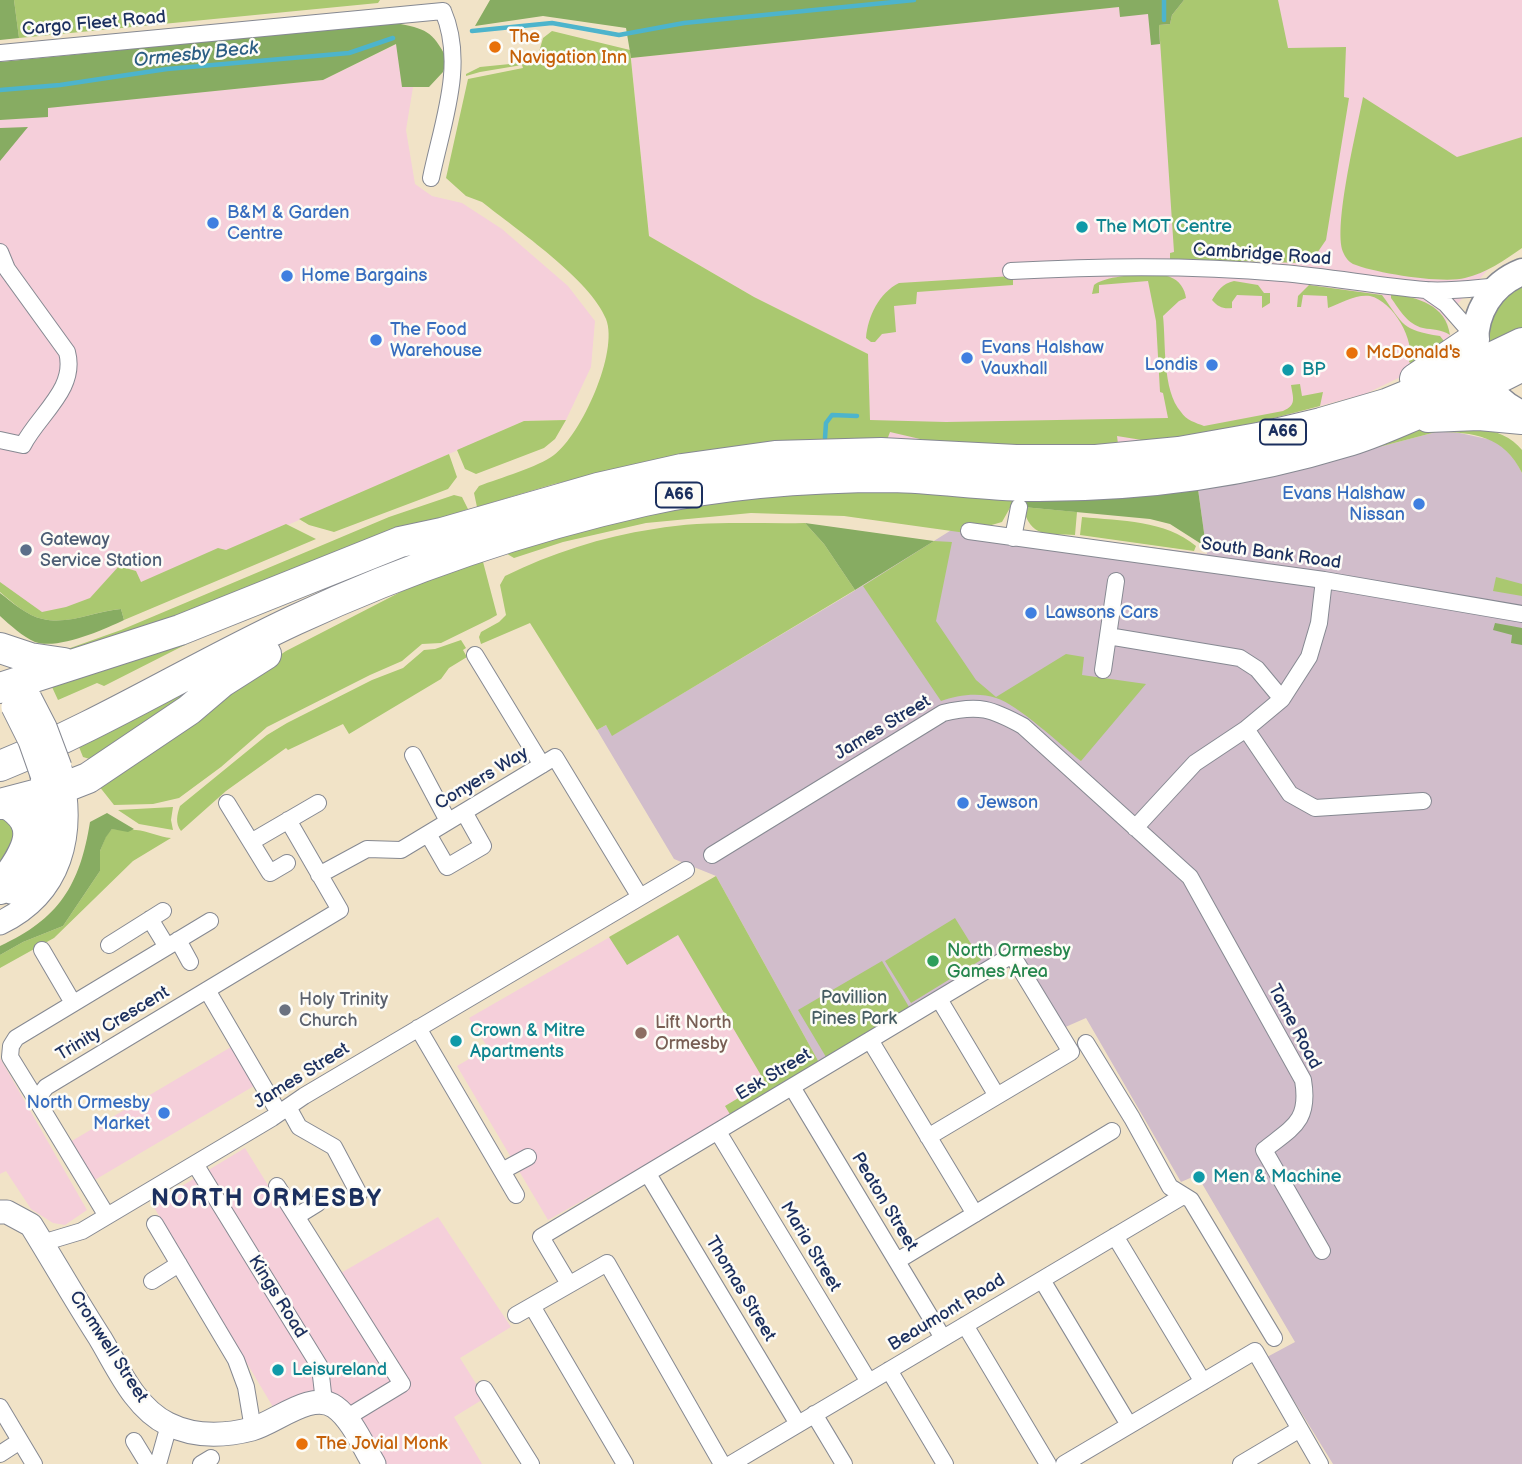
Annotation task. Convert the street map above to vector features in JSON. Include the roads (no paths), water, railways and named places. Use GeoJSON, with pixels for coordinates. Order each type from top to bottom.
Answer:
{"type":"FeatureCollection","features":[{"type":"Feature","properties":{"kind":"highway","name":"A66"},"geometry":{"type":"LineString","coordinates":[[0,765],[124,708],[292,622],[382,582],[456,554],[548,526],[646,500],[742,484],[894,477],[1027,486],[1130,483],[1247,466],[1346,442],[1449,378],[1478,356],[1522,343]]}},
{"type":"Feature","properties":{"kind":"highway","name":"A66"},"geometry":{"type":"LineString","coordinates":[[1478,356],[1522,366]]}},
{"type":"Feature","properties":{"kind":"highway","name":"A66"},"geometry":{"type":"LineString","coordinates":[[11,691],[71,664],[180,630],[400,542],[442,533],[598,488],[682,469],[775,456],[881,453],[1016,460],[1110,459],[1179,452],[1394,412],[1522,417]]}},
{"type":"Feature","properties":{"kind":"highway","name":"A66"},"geometry":{"type":"LineString","coordinates":[[0,744],[168,666],[323,586],[442,533]]}},
{"type":"Feature","properties":{"kind":"highway","name":"A66"},"geometry":{"type":"LineString","coordinates":[[3,804],[53,780],[88,778],[189,710],[222,682],[382,582]]}},
{"type":"Feature","properties":{"kind":"highway"},"geometry":{"type":"LineString","coordinates":[[0,648],[30,658],[71,664]]}},
{"type":"Feature","properties":{"kind":"highway"},"geometry":{"type":"LineString","coordinates":[[0,889],[18,864],[28,841],[28,823],[19,811],[3,804]]}},
{"type":"Feature","properties":{"kind":"main road"},"geometry":{"type":"LineString","coordinates":[[1512,276],[1485,303],[1479,314],[1478,356],[1506,406],[1522,417]]}},
{"type":"Feature","properties":{"kind":"street"},"geometry":{"type":"LineString","coordinates":[[431,178],[453,74],[453,47],[448,11]]}},
{"type":"Feature","properties":{"kind":"street","name":"Cargo Fleet Road"},"geometry":{"type":"LineString","coordinates":[[0,52],[448,11]]}},
{"type":"Feature","properties":{"kind":"street"},"geometry":{"type":"LineString","coordinates":[[0,251],[4,267],[67,352],[70,367],[64,387],[31,429],[23,445],[0,440]]}},
{"type":"Feature","properties":{"kind":"street","name":"Cambridge Road"},"geometry":{"type":"LineString","coordinates":[[1011,271],[1143,267],[1280,273],[1426,290],[1461,290],[1512,276]]}},
{"type":"Feature","properties":{"kind":"street"},"geometry":{"type":"LineString","coordinates":[[1426,290],[1446,304],[1478,356]]}},
{"type":"Feature","properties":{"kind":"street"},"geometry":{"type":"LineString","coordinates":[[1013,538],[1019,507]]}},
{"type":"Feature","properties":{"kind":"street","name":"South Bank Road"},"geometry":{"type":"LineString","coordinates":[[969,531],[1324,580],[1522,614]]}},
{"type":"Feature","properties":{"kind":"street"},"geometry":{"type":"LineString","coordinates":[[1135,828],[1195,763],[1245,729],[1282,699],[1308,657],[1319,623],[1324,580]]}},
{"type":"Feature","properties":{"kind":"street"},"geometry":{"type":"LineString","coordinates":[[1103,670],[1116,581]]}},
{"type":"Feature","properties":{"kind":"street"},"geometry":{"type":"LineString","coordinates":[[1108,636],[1240,658],[1257,669],[1282,699]]}},
{"type":"Feature","properties":{"kind":"street"},"geometry":{"type":"LineString","coordinates":[[475,654],[542,765]]}},
{"type":"Feature","properties":{"kind":"street"},"geometry":{"type":"LineString","coordinates":[[0,656],[11,691],[45,727],[53,780],[67,825],[61,857],[52,877],[30,903],[0,923]]}},
{"type":"Feature","properties":{"kind":"street","name":"James Street"},"geometry":{"type":"LineString","coordinates":[[712,855],[943,713],[964,708],[996,711],[1023,726],[1135,828]]}},
{"type":"Feature","properties":{"kind":"street"},"geometry":{"type":"LineString","coordinates":[[1245,729],[1290,794],[1315,808],[1423,801]]}},
{"type":"Feature","properties":{"kind":"street"},"geometry":{"type":"LineString","coordinates":[[412,755],[448,821]]}},
{"type":"Feature","properties":{"kind":"street","name":"Conyers Way"},"geometry":{"type":"LineString","coordinates":[[317,872],[367,849],[401,850],[555,757],[640,897]]}},
{"type":"Feature","properties":{"kind":"street"},"geometry":{"type":"LineString","coordinates":[[0,901],[32,868],[46,824],[53,780]]}},
{"type":"Feature","properties":{"kind":"street"},"geometry":{"type":"LineString","coordinates":[[228,803],[270,873],[287,863]]}},
{"type":"Feature","properties":{"kind":"street"},"geometry":{"type":"LineString","coordinates":[[251,842],[318,803]]}},
{"type":"Feature","properties":{"kind":"street"},"geometry":{"type":"LineString","coordinates":[[428,834],[447,867],[483,846],[464,812]]}},
{"type":"Feature","properties":{"kind":"street"},"geometry":{"type":"LineString","coordinates":[[288,820],[340,910],[206,990],[283,1110],[299,1128],[334,1147],[359,1194]]}},
{"type":"Feature","properties":{"kind":"street","name":"Tame Road"},"geometry":{"type":"LineString","coordinates":[[1135,828],[1190,877],[1303,1080],[1306,1100],[1302,1115],[1290,1129],[1264,1150],[1322,1251]]}},
{"type":"Feature","properties":{"kind":"street","name":"James Street"},"geometry":{"type":"LineString","coordinates":[[42,1243],[82,1231],[418,1028],[687,870]]}},
{"type":"Feature","properties":{"kind":"street"},"geometry":{"type":"LineString","coordinates":[[109,945],[156,915],[173,944],[190,962]]}},
{"type":"Feature","properties":{"kind":"street"},"geometry":{"type":"LineString","coordinates":[[107,1216],[10,1057],[11,1046],[16,1038],[210,921]]}},
{"type":"Feature","properties":{"kind":"street"},"geometry":{"type":"LineString","coordinates":[[42,950],[73,1003]]}},
{"type":"Feature","properties":{"kind":"street","name":"Esk Street"},"geometry":{"type":"LineString","coordinates":[[569,1284],[541,1237],[1012,955],[1071,1052],[997,1096]]}},
{"type":"Feature","properties":{"kind":"street","name":"Trinity Crescent"},"geometry":{"type":"LineString","coordinates":[[39,1104],[40,1095],[46,1087],[206,990]]}},
{"type":"Feature","properties":{"kind":"street"},"geometry":{"type":"LineString","coordinates":[[929,1137],[997,1096],[939,999]]}},
{"type":"Feature","properties":{"kind":"street"},"geometry":{"type":"LineString","coordinates":[[418,1028],[516,1195]]}},
{"type":"Feature","properties":{"kind":"street"},"geometry":{"type":"LineString","coordinates":[[870,1040],[975,1214]]}},
{"type":"Feature","properties":{"kind":"street"},"geometry":{"type":"LineString","coordinates":[[1086,1043],[1170,1187],[1191,1200],[1274,1338]]}},
{"type":"Feature","properties":{"kind":"street","name":"Peaton Street"},"geometry":{"type":"LineString","coordinates":[[792,1087],[943,1338]]}},
{"type":"Feature","properties":{"kind":"street"},"geometry":{"type":"LineString","coordinates":[[897,1261],[1112,1131]]}},
{"type":"Feature","properties":{"kind":"street","name":"Maria Street"},"geometry":{"type":"LineString","coordinates":[[718,1132],[869,1382]]}},
{"type":"Feature","properties":{"kind":"street"},"geometry":{"type":"LineString","coordinates":[[502,1171],[528,1157]]}},
{"type":"Feature","properties":{"kind":"street","name":"Kings Road"},"geometry":{"type":"LineString","coordinates":[[195,1164],[320,1367],[324,1402]]}},
{"type":"Feature","properties":{"kind":"street","name":"Thomas Street"},"geometry":{"type":"LineString","coordinates":[[648,1174],[798,1424]]}},
{"type":"Feature","properties":{"kind":"street"},"geometry":{"type":"LineString","coordinates":[[278,1186],[402,1384],[346,1418]]}},
{"type":"Feature","properties":{"kind":"street","name":"Beaumont Road"},"geometry":{"type":"LineString","coordinates":[[731,1464],[1183,1195]]}},
{"type":"Feature","properties":{"kind":"street"},"geometry":{"type":"LineString","coordinates":[[298,1216],[318,1203]]}},
{"type":"Feature","properties":{"kind":"street","name":"Cromwell Street"},"geometry":{"type":"LineString","coordinates":[[0,1212],[7,1212],[31,1225],[131,1390],[144,1405],[169,1424],[190,1432],[219,1435],[253,1429],[310,1402],[324,1402]]}},
{"type":"Feature","properties":{"kind":"street"},"geometry":{"type":"LineString","coordinates":[[155,1224],[236,1360],[246,1387],[253,1429]]}},
{"type":"Feature","properties":{"kind":"street"},"geometry":{"type":"LineString","coordinates":[[1115,1236],[1203,1382]]}},
{"type":"Feature","properties":{"kind":"street"},"geometry":{"type":"LineString","coordinates":[[516,1315],[607,1263],[722,1464]]}},
{"type":"Feature","properties":{"kind":"street"},"geometry":{"type":"LineString","coordinates":[[152,1281],[178,1264]]}},
{"type":"Feature","properties":{"kind":"street"},"geometry":{"type":"LineString","coordinates":[[1042,1280],[1129,1425]]}},
{"type":"Feature","properties":{"kind":"street"},"geometry":{"type":"LineString","coordinates":[[532,1306],[625,1464]]}},
{"type":"Feature","properties":{"kind":"street"},"geometry":{"type":"LineString","coordinates":[[965,1325],[1048,1464]]}},
{"type":"Feature","properties":{"kind":"street"},"geometry":{"type":"LineString","coordinates":[[1064,1464],[1255,1351],[1320,1464]]}},
{"type":"Feature","properties":{"kind":"street"},"geometry":{"type":"LineString","coordinates":[[889,1370],[945,1464]]}},
{"type":"Feature","properties":{"kind":"street"},"geometry":{"type":"LineString","coordinates":[[484,1389],[531,1464]]}},
{"type":"Feature","properties":{"kind":"street"},"geometry":{"type":"LineString","coordinates":[[324,1402],[335,1406],[346,1418],[374,1464]]}},
{"type":"Feature","properties":{"kind":"street"},"geometry":{"type":"LineString","coordinates":[[0,1407],[34,1464]]}},
{"type":"Feature","properties":{"kind":"street"},"geometry":{"type":"LineString","coordinates":[[814,1414],[844,1464]]}},
{"type":"Feature","properties":{"kind":"street"},"geometry":{"type":"LineString","coordinates":[[158,1464],[169,1424]]}},
{"type":"Feature","properties":{"kind":"street"},"geometry":{"type":"LineString","coordinates":[[1241,1464],[1300,1429]]}},
{"type":"Feature","properties":{"kind":"street"},"geometry":{"type":"LineString","coordinates":[[0,1454],[20,1441]]}},
{"type":"Feature","properties":{"kind":"street"},"geometry":{"type":"LineString","coordinates":[[134,1441],[148,1464]]}},
{"type":"Feature","properties":{"kind":"waterway","name":"Ormesby Beck"},"geometry":{"type":"LineString","coordinates":[[472,31],[552,23],[619,35],[684,23],[914,0]]}},
{"type":"Feature","properties":{"kind":"waterway"},"geometry":{"type":"LineString","coordinates":[[1164,0],[1164,20]]}},
{"type":"Feature","properties":{"kind":"waterway","name":"Ormesby Beck"},"geometry":{"type":"LineString","coordinates":[[0,90],[60,85],[167,69],[349,53],[393,38]]}},
{"type":"Feature","properties":{"kind":"waterway"},"geometry":{"type":"LineString","coordinates":[[825,438],[826,423],[832,415],[857,416]]}},
{"type":"Feature","properties":{"kind":"place","name":"The Navigation Inn"},"geometry":{"type":"Point","coordinates":[495,47]}},
{"type":"Feature","properties":{"kind":"place","name":"B&M & Garden Centre"},"geometry":{"type":"Point","coordinates":[213,223]}},
{"type":"Feature","properties":{"kind":"place","name":"The MOT Centre"},"geometry":{"type":"Point","coordinates":[1082,227]}},
{"type":"Feature","properties":{"kind":"place","name":"Home Bargains"},"geometry":{"type":"Point","coordinates":[287,276]}},
{"type":"Feature","properties":{"kind":"place","name":"The Food Warehouse"},"geometry":{"type":"Point","coordinates":[376,340]}},
{"type":"Feature","properties":{"kind":"place","name":"McDonald's"},"geometry":{"type":"Point","coordinates":[1352,353]}},
{"type":"Feature","properties":{"kind":"place","name":"Evans Halshaw Vauxhall"},"geometry":{"type":"Point","coordinates":[967,358]}},
{"type":"Feature","properties":{"kind":"place","name":"Londis"},"geometry":{"type":"Point","coordinates":[1212,365]}},
{"type":"Feature","properties":{"kind":"place","name":"BP"},"geometry":{"type":"Point","coordinates":[1288,370]}},
{"type":"Feature","properties":{"kind":"place","name":"Evans Halshaw Nissan"},"geometry":{"type":"Point","coordinates":[1419,504]}},
{"type":"Feature","properties":{"kind":"place","name":"Gateway Service Station"},"geometry":{"type":"Point","coordinates":[26,550]}},
{"type":"Feature","properties":{"kind":"place","name":"Lawsons Cars"},"geometry":{"type":"Point","coordinates":[1031,613]}},
{"type":"Feature","properties":{"kind":"place","name":"Jewson"},"geometry":{"type":"Point","coordinates":[963,803]}},
{"type":"Feature","properties":{"kind":"place","name":"North Ormesby Games Area"},"geometry":{"type":"Point","coordinates":[933,961]}},
{"type":"Feature","properties":{"kind":"place","name":"Holy Trinity Church"},"geometry":{"type":"Point","coordinates":[285,1010]}},
{"type":"Feature","properties":{"kind":"place","name":"Lift North Ormesby"},"geometry":{"type":"Point","coordinates":[641,1033]}},
{"type":"Feature","properties":{"kind":"place","name":"Crown & Mitre Apartments"},"geometry":{"type":"Point","coordinates":[456,1041]}},
{"type":"Feature","properties":{"kind":"place","name":"North Ormesby Market"},"geometry":{"type":"Point","coordinates":[164,1113]}},
{"type":"Feature","properties":{"kind":"place","name":"Men & Machine"},"geometry":{"type":"Point","coordinates":[1199,1177]}},
{"type":"Feature","properties":{"kind":"place","name":"Leisureland"},"geometry":{"type":"Point","coordinates":[278,1370]}},
{"type":"Feature","properties":{"kind":"place","name":"The Jovial Monk"},"geometry":{"type":"Point","coordinates":[302,1444]}},
{"type":"Feature","properties":{"kind":"district","name":"NORTH ORMESBY"},"geometry":{"type":"Point","coordinates":[267,1200]}},
{"type":"Feature","properties":{"kind":"park label","name":"Pavillion Pines Park"},"geometry":{"type":"Point","coordinates":[854,1008]}}]}
